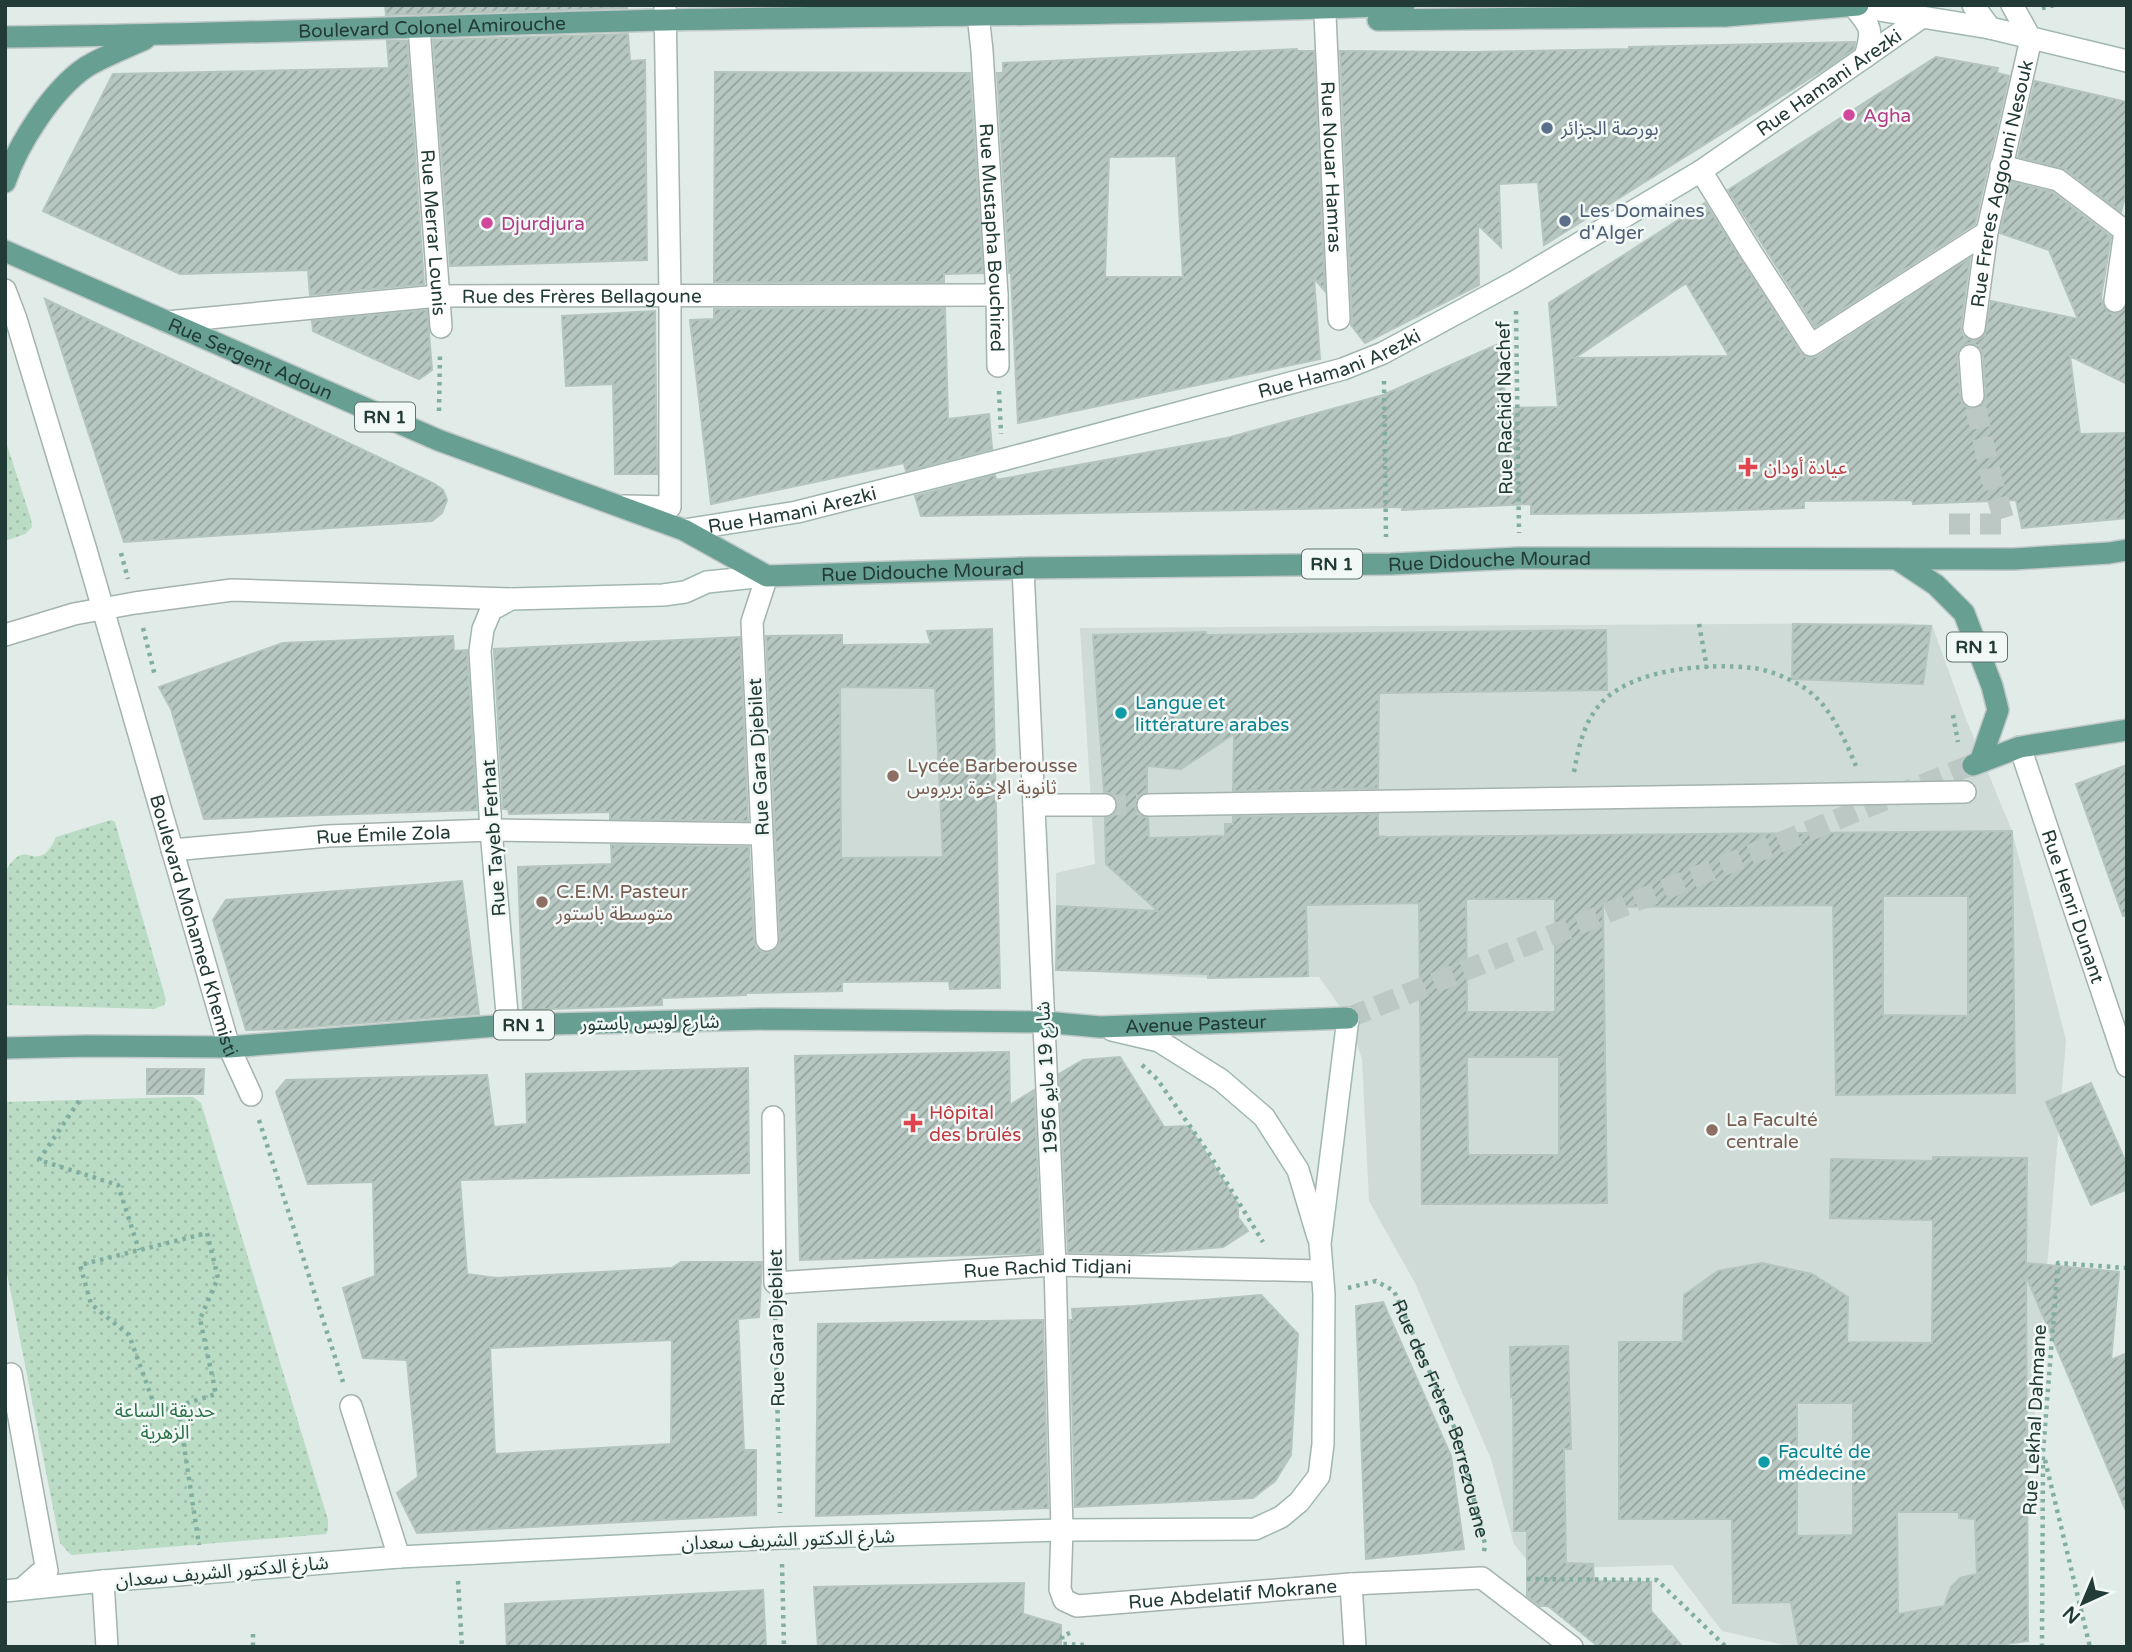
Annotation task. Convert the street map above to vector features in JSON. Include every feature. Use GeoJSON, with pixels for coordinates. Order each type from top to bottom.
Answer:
{"type":"FeatureCollection","features":[{"type":"Feature","properties":{"kind":"main road","name":"Boulevard Colonel Amirouche"},"geometry":{"type":"LineString","coordinates":[[5,37],[150,36],[419,27],[665,13],[1404,5]]}},
{"type":"Feature","properties":{"kind":"main road"},"geometry":{"type":"LineString","coordinates":[[1599,5],[1617,17]]}},
{"type":"Feature","properties":{"kind":"main road"},"geometry":{"type":"LineString","coordinates":[[1285,8],[1348,20],[1617,17],[1853,6]]}},
{"type":"Feature","properties":{"kind":"main road"},"geometry":{"type":"LineString","coordinates":[[5,182],[28,132],[54,97],[86,68],[150,36]]}},
{"type":"Feature","properties":{"kind":"main road","name":"Rue Sergent Adoun"},"geometry":{"type":"LineString","coordinates":[[5,251],[438,440],[684,530],[767,576]]}},
{"type":"Feature","properties":{"kind":"main road","name":"Rue Didouche Mourad"},"geometry":{"type":"LineString","coordinates":[[767,576],[1023,568],[1391,564],[1518,558],[2014,559],[2127,550]]}},
{"type":"Feature","properties":{"kind":"main road","name":"RN 1"},"geometry":{"type":"LineString","coordinates":[[1897,559],[1936,585],[1964,613],[1992,686],[1998,710],[1975,764],[2020,747],[2127,730]]}},
{"type":"Feature","properties":{"kind":"main road","name":"Avenue Pasteur"},"geometry":{"type":"LineString","coordinates":[[1044,1022],[1100,1027],[1348,1018]]}},
{"type":"Feature","properties":{"kind":"main road","name":"شارع لويس باستور"},"geometry":{"type":"LineString","coordinates":[[5,1048],[229,1047],[508,1025],[768,1019],[1044,1022]]}},
{"type":"Feature","properties":{"kind":"street"},"geometry":{"type":"LineString","coordinates":[[1973,5],[1990,28]]}},
{"type":"Feature","properties":{"kind":"street"},"geometry":{"type":"LineString","coordinates":[[2012,5],[2031,39]]}},
{"type":"Feature","properties":{"kind":"street"},"geometry":{"type":"LineString","coordinates":[[1853,6],[1990,28],[2127,61]]}},
{"type":"Feature","properties":{"kind":"street"},"geometry":{"type":"LineString","coordinates":[[1853,6],[1869,24],[1871,36],[1865,57]]}},
{"type":"Feature","properties":{"kind":"street","name":"Rue Mustapha Bouchired"},"geometry":{"type":"LineString","coordinates":[[978,10],[997,295],[998,366]]}},
{"type":"Feature","properties":{"kind":"street"},"geometry":{"type":"LineString","coordinates":[[618,506],[670,507],[670,294],[665,13]]}},
{"type":"Feature","properties":{"kind":"street","name":"Rue Nouar Hamras"},"geometry":{"type":"LineString","coordinates":[[1325,15],[1339,319]]}},
{"type":"Feature","properties":{"kind":"street","name":"Rue Hamani Arezki"},"geometry":{"type":"LineString","coordinates":[[684,530],[797,512],[1343,369],[1383,353],[1516,281],[1701,171],[1921,18]]}},
{"type":"Feature","properties":{"kind":"street","name":"Rue Merrar Lounis"},"geometry":{"type":"LineString","coordinates":[[419,27],[441,327]]}},
{"type":"Feature","properties":{"kind":"street","name":"Rue Freres Aggouni Nesouk"},"geometry":{"type":"LineString","coordinates":[[1974,328],[1987,232],[2031,39]]}},
{"type":"Feature","properties":{"kind":"street"},"geometry":{"type":"LineString","coordinates":[[2001,166],[2058,180],[2125,231],[2115,300]]}},
{"type":"Feature","properties":{"kind":"street"},"geometry":{"type":"LineString","coordinates":[[1701,171],[1811,345],[1987,232]]}},
{"type":"Feature","properties":{"kind":"street","name":"Boulevard Mohamed Khemisti"},"geometry":{"type":"LineString","coordinates":[[5,290],[103,610],[229,1047],[251,1095]]}},
{"type":"Feature","properties":{"kind":"street","name":"Rue des Frères Bellagoune"},"geometry":{"type":"LineString","coordinates":[[167,322],[438,296],[997,295]]}},
{"type":"Feature","properties":{"kind":"street"},"geometry":{"type":"LineString","coordinates":[[1970,356],[1973,396]]}},
{"type":"Feature","properties":{"kind":"street","name":"شارع 19 مايو 1956"},"geometry":{"type":"LineString","coordinates":[[1023,568],[1055,1265],[1062,1530],[1060,1589]]}},
{"type":"Feature","properties":{"kind":"street"},"geometry":{"type":"LineString","coordinates":[[5,635],[74,614],[232,590],[511,598],[663,595],[685,592],[707,582],[767,576]]}},
{"type":"Feature","properties":{"kind":"street","name":"Rue Gara Djebilet"},"geometry":{"type":"LineString","coordinates":[[767,576],[752,622],[767,940]]}},
{"type":"Feature","properties":{"kind":"street","name":"Rue Tayeb Ferhat"},"geometry":{"type":"LineString","coordinates":[[508,1025],[491,830],[480,651],[483,629],[491,610],[511,598]]}},
{"type":"Feature","properties":{"kind":"street","name":"Rue Henri Dunant"},"geometry":{"type":"LineString","coordinates":[[2020,747],[2127,1066]]}},
{"type":"Feature","properties":{"kind":"street"},"geometry":{"type":"LineString","coordinates":[[1148,805],[1965,792]]}},
{"type":"Feature","properties":{"kind":"street"},"geometry":{"type":"LineString","coordinates":[[1034,805],[1105,805]]}},
{"type":"Feature","properties":{"kind":"street","name":"Rue Émile Zola"},"geometry":{"type":"LineString","coordinates":[[172,850],[328,836],[491,830],[761,834]]}},
{"type":"Feature","properties":{"kind":"street","name":"شارغ الدكتور الشريف سعدان"},"geometry":{"type":"LineString","coordinates":[[14,1590],[399,1557],[781,1538],[1062,1530],[1255,1529],[1281,1517],[1299,1502],[1319,1476],[1324,1444],[1324,1294],[1321,1244],[1348,1018]]}},
{"type":"Feature","properties":{"kind":"street","name":"شارغ الدكتور الشريف سعدان"},"geometry":{"type":"LineString","coordinates":[[1100,1027],[1159,1041],[1221,1080],[1264,1117],[1298,1170],[1321,1244]]}},
{"type":"Feature","properties":{"kind":"street","name":"Rue Gara Djebilet"},"geometry":{"type":"LineString","coordinates":[[773,1117],[775,1283]]}},
{"type":"Feature","properties":{"kind":"street","name":"Rue Rachid Tidjani"},"geometry":{"type":"LineString","coordinates":[[775,1283],[1055,1265],[1321,1271]]}},
{"type":"Feature","properties":{"kind":"street"},"geometry":{"type":"LineString","coordinates":[[11,1374],[47,1571],[14,1590]]}},
{"type":"Feature","properties":{"kind":"street"},"geometry":{"type":"LineString","coordinates":[[351,1406],[399,1557]]}},
{"type":"Feature","properties":{"kind":"street"},"geometry":{"type":"LineString","coordinates":[[1351,1584],[1482,1578],[1572,1647]]}},
{"type":"Feature","properties":{"kind":"street"},"geometry":{"type":"LineString","coordinates":[[103,1581],[107,1647]]}},
{"type":"Feature","properties":{"kind":"street","name":"Rue Abdelatif Mokrane"},"geometry":{"type":"LineString","coordinates":[[1060,1589],[1064,1600],[1077,1606],[1351,1584],[1355,1647]]}},
{"type":"Feature","properties":{"kind":"path","name":"Rue Rachid Nachef"},"geometry":{"type":"LineString","coordinates":[[1516,281],[1520,534]]}},
{"type":"Feature","properties":{"kind":"path","name":"Rue Merrar Lounis"},"geometry":{"type":"LineString","coordinates":[[438,440],[441,327]]}},
{"type":"Feature","properties":{"kind":"path"},"geometry":{"type":"LineString","coordinates":[[1383,353],[1386,538]]}},
{"type":"Feature","properties":{"kind":"path","name":"Rue Mustapha Bouchired"},"geometry":{"type":"LineString","coordinates":[[998,366],[1002,460]]}},
{"type":"Feature","properties":{"kind":"path"},"geometry":{"type":"LineString","coordinates":[[1699,624],[1707,667]]}},
{"type":"Feature","properties":{"kind":"path"},"geometry":{"type":"LineString","coordinates":[[1578,747],[1587,722],[1604,700],[1622,687],[1648,675],[1707,667],[1754,668],[1780,676],[1804,688],[1841,730],[1867,793]]}},
{"type":"Feature","properties":{"kind":"path"},"geometry":{"type":"LineString","coordinates":[[1138,1062],[1157,1079],[1208,1152],[1254,1224],[1278,1270]]}},
{"type":"Feature","properties":{"kind":"path"},"geometry":{"type":"LineString","coordinates":[[251,1095],[351,1406]]}},
{"type":"Feature","properties":{"kind":"path"},"geometry":{"type":"LineString","coordinates":[[79,1101],[38,1160],[118,1185],[139,1250]]}},
{"type":"Feature","properties":{"kind":"path"},"geometry":{"type":"LineString","coordinates":[[207,1233],[218,1278],[200,1320],[216,1394],[178,1406],[157,1412],[129,1335],[91,1304],[80,1265],[207,1233]]}},
{"type":"Feature","properties":{"kind":"path","name":"Rue Lekhal Dahmane"},"geometry":{"type":"LineString","coordinates":[[2042,1647],[2043,1452],[2058,1263],[2127,1268]]}},
{"type":"Feature","properties":{"kind":"path","name":"Rue des Frères Berrezouane"},"geometry":{"type":"LineString","coordinates":[[1324,1294],[1376,1281],[1394,1291],[1458,1436],[1485,1544],[1482,1578]]}},
{"type":"Feature","properties":{"kind":"path","name":"Rue Gara Djebilet"},"geometry":{"type":"LineString","coordinates":[[775,1283],[784,1647]]}},
{"type":"Feature","properties":{"kind":"path"},"geometry":{"type":"LineString","coordinates":[[178,1406],[199,1545]]}},
{"type":"Feature","properties":{"kind":"path"},"geometry":{"type":"LineString","coordinates":[[2043,1452],[2090,1647]]}},
{"type":"Feature","properties":{"kind":"path"},"geometry":{"type":"LineString","coordinates":[[456,1555],[462,1647]]}},
{"type":"Feature","properties":{"kind":"path"},"geometry":{"type":"LineString","coordinates":[[1482,1578],[1657,1580],[1726,1647]]}},
{"type":"Feature","properties":{"kind":"path"},"geometry":{"type":"LineString","coordinates":[[253,1634],[253,1647]]}},
{"type":"Feature","properties":{"kind":"shaded area","name":"La Faculté centrale"},"geometry":{"type":"Polygon","coordinates":[[[1901,623],[1932,625],[1966,719],[2012,831],[2066,1040],[2026,1519],[2028,1641],[1992,1647],[1793,1647],[1722,1631],[1672,1565],[1534,1569],[1514,1544],[1491,1459],[1415,1283],[1369,1201],[1362,1059],[1348,1018],[1319,977],[1208,978],[1056,970],[1056,873],[1095,864],[1080,628],[1901,623]]]}},
{"type":"Feature","properties":{"kind":"shaded area","name":"Lycée Barberousse ثانوية الإخوة بربروس"},"geometry":{"type":"Polygon","coordinates":[[[992,629],[1000,988],[950,989],[949,981],[842,982],[842,991],[793,992],[789,636],[842,635],[843,645],[930,644],[927,631],[992,629]]]}},
{"type":"Feature","properties":{"kind":"green space"},"geometry":{"type":"Polygon","coordinates":[[[5,439],[32,527],[25,534],[5,541],[5,439]]]}},
{"type":"Feature","properties":{"kind":"green space"},"geometry":{"type":"Polygon","coordinates":[[[111,820],[115,822],[166,1000],[164,1005],[154,1009],[5,1005],[5,871],[21,855],[44,854],[56,837],[111,820]]]}},
{"type":"Feature","properties":{"kind":"green space","name":"حديقة الساعة الزهرية"},"geometry":{"type":"Polygon","coordinates":[[[193,1097],[201,1103],[328,1520],[328,1530],[326,1534],[71,1555],[60,1543],[5,1263],[5,1102],[193,1097]]]}},
{"type":"Feature","properties":{"kind":"building"},"geometry":{"type":"Polygon","coordinates":[[[385,5],[627,5],[627,8],[386,15],[385,5]]]}},
{"type":"Feature","properties":{"kind":"building"},"geometry":{"type":"Polygon","coordinates":[[[628,34],[630,61],[645,60],[647,260],[450,266],[433,40],[628,34]]]}},
{"type":"Feature","properties":{"kind":"building"},"geometry":{"type":"Polygon","coordinates":[[[387,41],[407,41],[424,284],[310,295],[308,270],[180,274],[43,211],[113,74],[389,68],[387,41]]]}},
{"type":"Feature","properties":{"kind":"building"},"geometry":{"type":"Polygon","coordinates":[[[1855,42],[1854,49],[1831,65],[1544,245],[1538,182],[1499,184],[1501,247],[1478,225],[1479,285],[1365,343],[1351,325],[1340,51],[1473,52],[1855,42]]]}},
{"type":"Feature","properties":{"kind":"building"},"geometry":{"type":"Polygon","coordinates":[[[1297,49],[1314,51],[1325,291],[1314,278],[1320,359],[1018,423],[997,73],[1003,73],[1003,63],[1297,49]],[[1176,156],[1109,157],[1105,277],[1183,277],[1176,156]]]}},
{"type":"Feature","properties":{"kind":"building"},"geometry":{"type":"Polygon","coordinates":[[[1936,57],[1998,68],[1997,73],[2009,76],[1975,224],[1815,327],[1728,190],[1936,57]]]}},
{"type":"Feature","properties":{"kind":"building"},"geometry":{"type":"Polygon","coordinates":[[[715,72],[970,73],[983,273],[944,274],[944,282],[714,282],[715,72]]]}},
{"type":"Feature","properties":{"kind":"building"},"geometry":{"type":"Polygon","coordinates":[[[2035,81],[2127,102],[2127,189],[2121,212],[2065,169],[2018,157],[2035,81]]]}},
{"type":"Feature","properties":{"kind":"building"},"geometry":{"type":"Polygon","coordinates":[[[2012,182],[2052,192],[2111,237],[2101,297],[2103,306],[2112,314],[2120,313],[2127,306],[2127,384],[2070,356],[2080,434],[2127,433],[2127,518],[2022,528],[2016,500],[1913,504],[1912,500],[1804,501],[1804,508],[1649,513],[1531,514],[1531,504],[1402,510],[1402,507],[921,516],[915,496],[995,475],[996,480],[1227,438],[1383,395],[1503,342],[1505,408],[1558,407],[1549,303],[1705,203],[1800,352],[1806,357],[1818,356],[1970,258],[1961,326],[1962,334],[1967,339],[1978,340],[1985,335],[1991,301],[2078,319],[2049,250],[2000,233],[2012,182]],[[1686,283],[1575,358],[1729,356],[1686,283]],[[1968,343],[1959,350],[1957,356],[1960,397],[1967,407],[1975,409],[1981,406],[1986,396],[1983,355],[1976,345],[1968,343]]]}},
{"type":"Feature","properties":{"kind":"building"},"geometry":{"type":"Polygon","coordinates":[[[45,299],[433,483],[443,490],[447,500],[442,513],[432,521],[124,542],[45,299]]]}},
{"type":"Feature","properties":{"kind":"building"},"geometry":{"type":"Polygon","coordinates":[[[945,308],[948,419],[989,414],[992,449],[906,471],[904,463],[711,504],[690,320],[714,319],[714,309],[945,308]]]}},
{"type":"Feature","properties":{"kind":"building"},"geometry":{"type":"Polygon","coordinates":[[[427,310],[432,370],[419,379],[313,331],[312,321],[427,310]]]}},
{"type":"Feature","properties":{"kind":"building"},"geometry":{"type":"Polygon","coordinates":[[[655,311],[657,474],[615,474],[613,384],[566,386],[562,316],[655,311]]]}},
{"type":"Feature","properties":{"kind":"building"},"geometry":{"type":"Polygon","coordinates":[[[1793,624],[1931,626],[1923,684],[1792,679],[1793,624]]]}},
{"type":"Feature","properties":{"kind":"building"},"geometry":{"type":"Polygon","coordinates":[[[992,629],[1000,988],[950,989],[949,981],[842,982],[842,991],[662,998],[662,1005],[523,1010],[518,867],[612,864],[611,845],[749,847],[756,948],[768,953],[778,947],[780,939],[766,636],[842,635],[842,645],[931,644],[927,631],[992,629]],[[840,687],[841,858],[943,857],[935,688],[840,687]]]}},
{"type":"Feature","properties":{"kind":"building"},"geometry":{"type":"Polygon","coordinates":[[[1606,630],[1607,690],[1379,693],[1378,788],[1233,791],[1234,734],[1181,769],[1147,766],[1147,792],[1137,798],[1135,805],[1141,816],[1148,818],[1149,838],[1225,836],[1225,824],[1233,824],[1233,817],[1378,814],[1378,836],[1388,837],[2012,831],[2015,1093],[1836,1095],[1833,905],[1603,907],[1607,1203],[1422,1204],[1419,903],[1306,905],[1308,976],[1208,978],[1208,974],[1056,970],[1057,906],[1158,911],[1106,864],[1105,818],[1116,812],[1118,804],[1112,794],[1104,792],[1093,635],[1206,632],[1206,635],[1606,630]],[[1883,896],[1883,1015],[1968,1016],[1968,896],[1883,896]],[[1466,899],[1467,1012],[1555,1012],[1555,899],[1466,899]],[[1467,1057],[1468,1155],[1559,1155],[1559,1057],[1467,1057]]]}},
{"type":"Feature","properties":{"kind":"building"},"geometry":{"type":"Polygon","coordinates":[[[453,636],[454,651],[467,650],[477,810],[204,819],[171,709],[159,687],[283,643],[453,636]]]}},
{"type":"Feature","properties":{"kind":"building"},"geometry":{"type":"Polygon","coordinates":[[[740,637],[748,821],[610,819],[610,812],[509,814],[508,809],[503,809],[494,649],[740,637]]]}},
{"type":"Feature","properties":{"kind":"building"},"geometry":{"type":"Polygon","coordinates":[[[2127,765],[2127,916],[2123,916],[2076,784],[2127,765]]]}},
{"type":"Feature","properties":{"kind":"building"},"geometry":{"type":"Polygon","coordinates":[[[462,881],[479,1014],[246,1030],[213,920],[226,900],[462,881]]]}},
{"type":"Feature","properties":{"kind":"building","name":"Hôpital des brûlés"},"geometry":{"type":"Polygon","coordinates":[[[1009,1052],[1010,1105],[1034,1090],[1041,1253],[800,1260],[795,1056],[1009,1052]]]}},
{"type":"Feature","properties":{"kind":"building"},"geometry":{"type":"Polygon","coordinates":[[[1120,1057],[1164,1127],[1189,1126],[1238,1204],[1238,1217],[1248,1231],[1223,1247],[1134,1254],[1068,1252],[1059,1074],[1083,1060],[1120,1057]]]}},
{"type":"Feature","properties":{"kind":"building"},"geometry":{"type":"Polygon","coordinates":[[[748,1068],[749,1173],[460,1180],[467,1274],[496,1278],[672,1268],[681,1262],[762,1262],[759,1317],[738,1319],[744,1450],[756,1450],[756,1515],[417,1533],[397,1493],[418,1477],[407,1360],[363,1358],[343,1288],[375,1276],[373,1182],[308,1184],[276,1092],[286,1080],[487,1075],[494,1127],[527,1124],[526,1074],[748,1068]],[[672,1340],[490,1348],[495,1454],[671,1444],[672,1340]]]}},
{"type":"Feature","properties":{"kind":"building"},"geometry":{"type":"Polygon","coordinates":[[[147,1069],[204,1069],[203,1094],[147,1094],[147,1069]]]}},
{"type":"Feature","properties":{"kind":"building"},"geometry":{"type":"Polygon","coordinates":[[[2091,1083],[2127,1165],[2127,1189],[2091,1205],[2046,1102],[2091,1083]]]}},
{"type":"Feature","properties":{"kind":"building"},"geometry":{"type":"Polygon","coordinates":[[[1933,1157],[2027,1158],[2026,1263],[2119,1272],[2111,1360],[2127,1353],[2127,1513],[2026,1276],[2028,1641],[1985,1647],[1799,1647],[1791,1602],[1733,1603],[1732,1519],[1619,1519],[1619,1342],[1683,1342],[1684,1295],[1718,1271],[1762,1263],[1812,1274],[1848,1297],[1847,1342],[1932,1343],[1933,1220],[1830,1218],[1831,1159],[1933,1161],[1933,1157]],[[1797,1403],[1797,1536],[1853,1535],[1853,1403],[1797,1403]],[[1897,1512],[1898,1614],[1944,1606],[1951,1587],[1960,1578],[1977,1574],[1975,1519],[1959,1518],[1959,1512],[1897,1512]]]}},
{"type":"Feature","properties":{"kind":"building"},"geometry":{"type":"Polygon","coordinates":[[[1261,1295],[1298,1334],[1291,1455],[1275,1481],[1253,1498],[1075,1507],[1070,1320],[1073,1320],[1072,1309],[1261,1295]]]}},
{"type":"Feature","properties":{"kind":"building"},"geometry":{"type":"Polygon","coordinates":[[[1383,1302],[1451,1456],[1464,1549],[1366,1559],[1356,1306],[1383,1302]]]}},
{"type":"Feature","properties":{"kind":"building"},"geometry":{"type":"Polygon","coordinates":[[[1043,1320],[1048,1508],[816,1516],[818,1324],[1043,1320]]]}},
{"type":"Feature","properties":{"kind":"building"},"geometry":{"type":"Polygon","coordinates":[[[1568,1346],[1571,1449],[1564,1449],[1566,1563],[1593,1564],[1594,1581],[1651,1582],[1651,1611],[1683,1647],[1599,1647],[1548,1606],[1540,1606],[1527,1596],[1527,1531],[1514,1531],[1510,1347],[1568,1346]]]}},
{"type":"Feature","properties":{"kind":"building"},"geometry":{"type":"Polygon","coordinates":[[[1024,1583],[1023,1614],[1061,1625],[1061,1647],[818,1647],[814,1587],[1024,1583]]]}},
{"type":"Feature","properties":{"kind":"building"},"geometry":{"type":"Polygon","coordinates":[[[763,1590],[766,1647],[507,1647],[505,1604],[763,1590]]]}},
{"type":"Feature","properties":{"kind":"tunnel"},"geometry":{"type":"LineString","coordinates":[[1949,524],[2005,524],[1973,396]]}},
{"type":"Feature","properties":{"kind":"tunnel"},"geometry":{"type":"LineString","coordinates":[[1348,1018],[1971,765]]}},
{"type":"Feature","properties":{"kind":"tunnel"},"geometry":{"type":"LineString","coordinates":[[1105,805],[1148,805]]}},
{"type":"Feature","properties":{"kind":"place","name":"Agha"},"geometry":{"type":"Point","coordinates":[1849,115]}},
{"type":"Feature","properties":{"kind":"place","name":"بورصة الجزائر"},"geometry":{"type":"Point","coordinates":[1547,128]}},
{"type":"Feature","properties":{"kind":"place","name":"Les Domaines d'Alger"},"geometry":{"type":"Point","coordinates":[1565,221]}},
{"type":"Feature","properties":{"kind":"place","name":"Djurdjura"},"geometry":{"type":"Point","coordinates":[487,223]}},
{"type":"Feature","properties":{"kind":"place","name":"عيادة أودان"},"geometry":{"type":"Point","coordinates":[1748,467]}},
{"type":"Feature","properties":{"kind":"place","name":"Langue et littérature arabes"},"geometry":{"type":"Point","coordinates":[1121,713]}},
{"type":"Feature","properties":{"kind":"place","name":"Lycée Barberousse ثانوية الإخوة بربروس"},"geometry":{"type":"Point","coordinates":[893,776]}},
{"type":"Feature","properties":{"kind":"place","name":"C.E.M. Pasteur متوسطة باستور"},"geometry":{"type":"Point","coordinates":[542,902]}},
{"type":"Feature","properties":{"kind":"place","name":"Hôpital des brûlés"},"geometry":{"type":"Point","coordinates":[913,1123]}},
{"type":"Feature","properties":{"kind":"place","name":"La Faculté centrale"},"geometry":{"type":"Point","coordinates":[1712,1130]}},
{"type":"Feature","properties":{"kind":"place","name":"Faculté de médecine"},"geometry":{"type":"Point","coordinates":[1764,1462]}}]}
